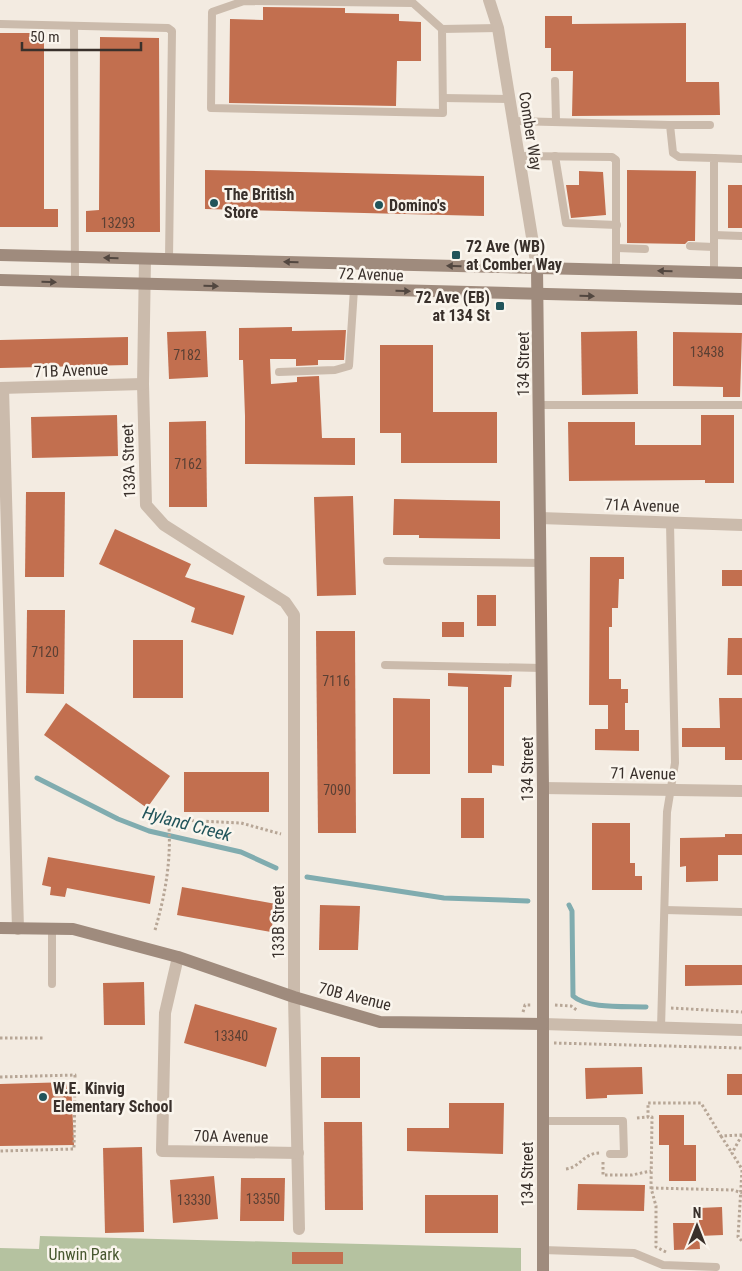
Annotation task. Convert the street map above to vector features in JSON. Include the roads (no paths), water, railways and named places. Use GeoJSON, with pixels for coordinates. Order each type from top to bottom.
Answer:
{"type":"FeatureCollection","features":[{"type":"Feature","properties":{"kind":"street","name":"Comber Way"},"geometry":{"type":"LineString","coordinates":[[488,0],[498,28],[537,268]]}},
{"type":"Feature","properties":{"kind":"street","name":"72 Avenue"},"geometry":{"type":"LineString","coordinates":[[0,255],[742,273]]}},
{"type":"Feature","properties":{"kind":"street","name":"133A Street"},"geometry":{"type":"LineString","coordinates":[[145,259],[143,384],[145,498],[148,509],[164,526],[285,602],[294,615]]}},
{"type":"Feature","properties":{"kind":"street","name":"134 Street"},"geometry":{"type":"LineString","coordinates":[[537,268],[539,295],[543,788],[543,1271]]}},
{"type":"Feature","properties":{"kind":"street","name":"72 Avenue"},"geometry":{"type":"LineString","coordinates":[[0,280],[742,299]]}},
{"type":"Feature","properties":{"kind":"street","name":"71B Avenue"},"geometry":{"type":"LineString","coordinates":[[1,388],[143,384]]}},
{"type":"Feature","properties":{"kind":"street"},"geometry":{"type":"LineString","coordinates":[[1,388],[18,929]]}},
{"type":"Feature","properties":{"kind":"street","name":"71A Avenue"},"geometry":{"type":"LineString","coordinates":[[540,518],[742,525]]}},
{"type":"Feature","properties":{"kind":"street","name":"133B Street"},"geometry":{"type":"LineString","coordinates":[[294,615],[294,997],[299,1229]]}},
{"type":"Feature","properties":{"kind":"street","name":"71 Avenue"},"geometry":{"type":"LineString","coordinates":[[543,788],[742,791]]}},
{"type":"Feature","properties":{"kind":"street","name":"70B Avenue"},"geometry":{"type":"LineString","coordinates":[[0,928],[73,929],[178,957],[294,997],[389,1023],[543,1024],[742,1030]]}},
{"type":"Feature","properties":{"kind":"street","name":"70A Avenue"},"geometry":{"type":"LineString","coordinates":[[178,957],[165,1013],[162,1151],[298,1153]]}},
{"type":"Feature","properties":{"kind":"lane"},"geometry":{"type":"LineString","coordinates":[[442,29],[443,113],[211,108],[212,12],[244,1],[413,3],[442,29],[498,28]]}},
{"type":"Feature","properties":{"kind":"lane"},"geometry":{"type":"LineString","coordinates":[[0,24],[168,28],[172,31],[170,259]]}},
{"type":"Feature","properties":{"kind":"lane"},"geometry":{"type":"LineString","coordinates":[[74,26],[75,282]]}},
{"type":"Feature","properties":{"kind":"lane"},"geometry":{"type":"LineString","coordinates":[[555,81],[556,121]]}},
{"type":"Feature","properties":{"kind":"lane"},"geometry":{"type":"LineString","coordinates":[[443,98],[510,100]]}},
{"type":"Feature","properties":{"kind":"lane"},"geometry":{"type":"LineString","coordinates":[[513,121],[710,125]]}},
{"type":"Feature","properties":{"kind":"lane"},"geometry":{"type":"LineString","coordinates":[[670,125],[673,153],[679,157],[742,159]]}},
{"type":"Feature","properties":{"kind":"lane"},"geometry":{"type":"LineString","coordinates":[[518,156],[612,158],[616,160],[616,270]]}},
{"type":"Feature","properties":{"kind":"lane"},"geometry":{"type":"LineString","coordinates":[[555,156],[566,223],[617,226]]}},
{"type":"Feature","properties":{"kind":"lane"},"geometry":{"type":"LineString","coordinates":[[714,158],[714,272]]}},
{"type":"Feature","properties":{"kind":"lane"},"geometry":{"type":"LineString","coordinates":[[714,235],[742,236]]}},
{"type":"Feature","properties":{"kind":"lane"},"geometry":{"type":"LineString","coordinates":[[690,246],[714,247]]}},
{"type":"Feature","properties":{"kind":"lane"},"geometry":{"type":"LineString","coordinates":[[617,248],[645,249]]}},
{"type":"Feature","properties":{"kind":"lane"},"geometry":{"type":"LineString","coordinates":[[279,372],[335,370],[350,366],[354,289]]}},
{"type":"Feature","properties":{"kind":"lane"},"geometry":{"type":"LineString","coordinates":[[540,405],[742,405]]}},
{"type":"Feature","properties":{"kind":"lane"},"geometry":{"type":"LineString","coordinates":[[661,1028],[667,812],[675,763],[670,522]]}},
{"type":"Feature","properties":{"kind":"lane"},"geometry":{"type":"LineString","coordinates":[[387,562],[540,563]]}},
{"type":"Feature","properties":{"kind":"lane"},"geometry":{"type":"LineString","coordinates":[[385,665],[542,668]]}},
{"type":"Feature","properties":{"kind":"lane"},"geometry":{"type":"LineString","coordinates":[[665,910],[742,912]]}},
{"type":"Feature","properties":{"kind":"lane"},"geometry":{"type":"LineString","coordinates":[[52,929],[52,984]]}},
{"type":"Feature","properties":{"kind":"lane"},"geometry":{"type":"LineString","coordinates":[[543,1121],[623,1121],[624,1154],[610,1154]]}},
{"type":"Feature","properties":{"kind":"lane"},"geometry":{"type":"LineString","coordinates":[[543,1250],[634,1253],[663,1265],[716,1267]]}},
{"type":"Feature","properties":{"kind":"waterway","name":"Hyland Creek"},"geometry":{"type":"LineString","coordinates":[[37,778],[118,819],[149,831],[241,852],[276,868]]}},
{"type":"Feature","properties":{"kind":"waterway","name":"Hyland Creek"},"geometry":{"type":"LineString","coordinates":[[307,877],[444,898],[528,901]]}},
{"type":"Feature","properties":{"kind":"waterway","name":"Hyland Creek"},"geometry":{"type":"LineString","coordinates":[[569,905],[572,911],[573,996],[579,1000],[597,1005],[646,1007]]}},
{"type":"Feature","properties":{"kind":"place","name":"The British Store"},"geometry":{"type":"Point","coordinates":[214,203]}},
{"type":"Feature","properties":{"kind":"place","name":"Domino's"},"geometry":{"type":"Point","coordinates":[379,205]}},
{"type":"Feature","properties":{"kind":"place","name":"72 Ave (WB) at Comber Way"},"geometry":{"type":"Point","coordinates":[456,255]}},
{"type":"Feature","properties":{"kind":"place","name":"72 Ave (EB) at 134 St"},"geometry":{"type":"Point","coordinates":[500,306]}},
{"type":"Feature","properties":{"kind":"place","name":"W.E. Kinvig Elementary School"},"geometry":{"type":"Point","coordinates":[43,1097]}},
{"type":"Feature","properties":{"kind":"park label","name":"Unwin Park"},"geometry":{"type":"Point","coordinates":[84,1254]}}]}
